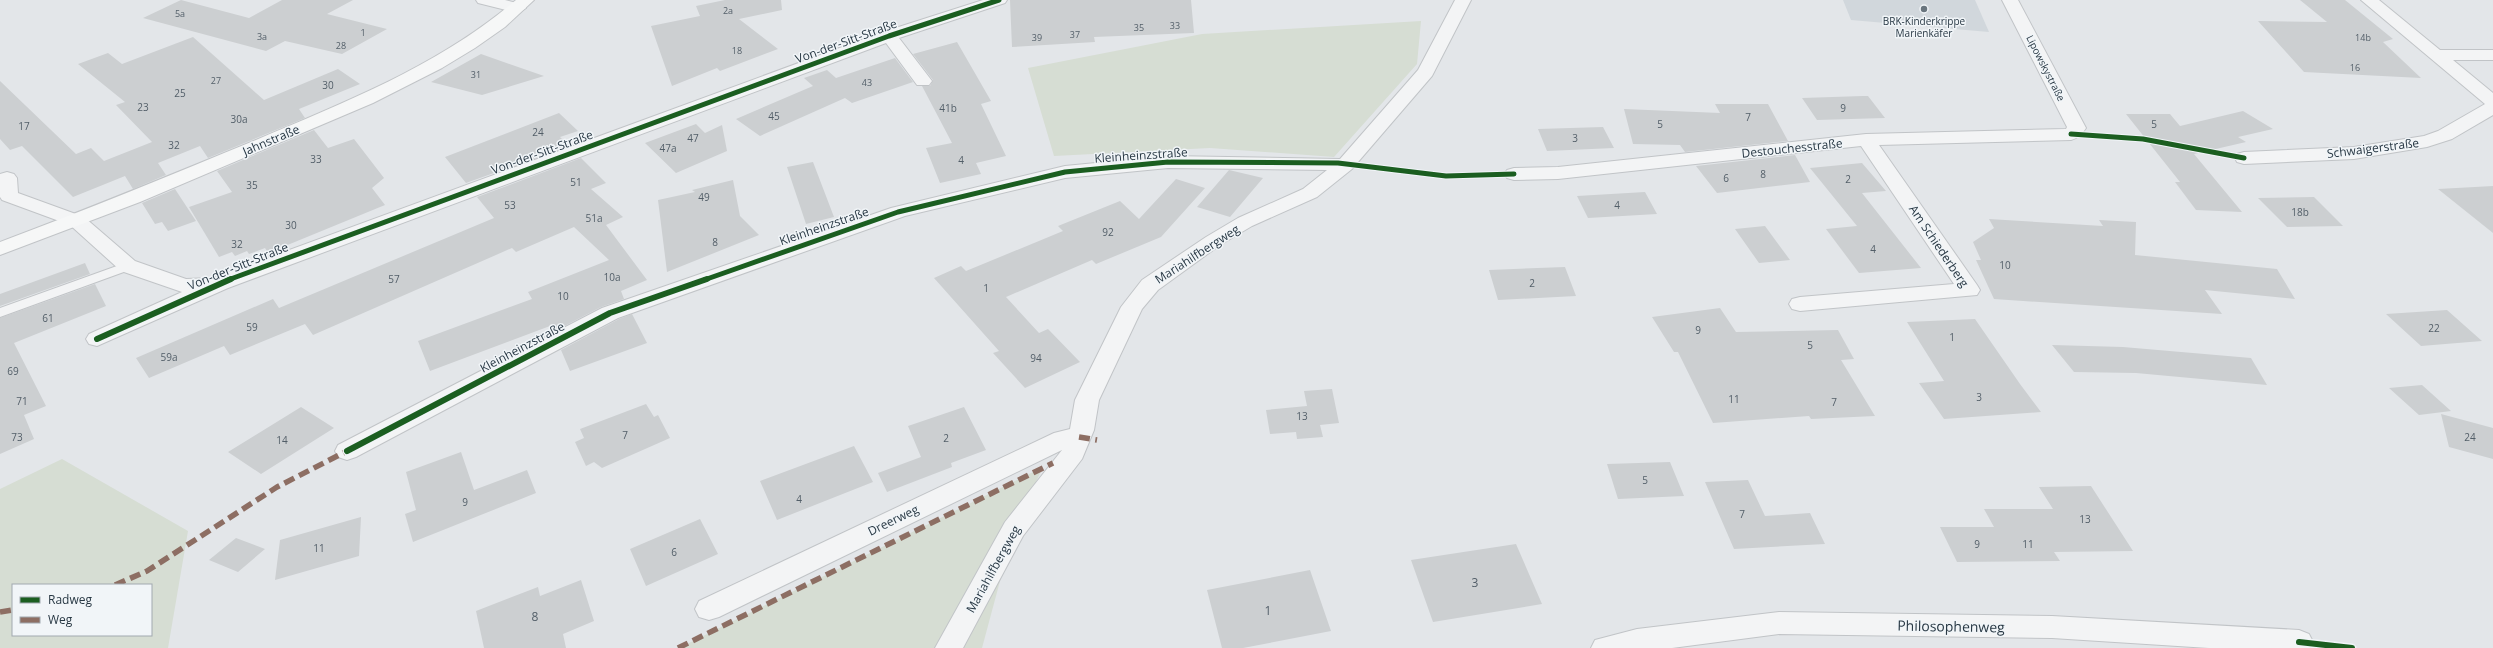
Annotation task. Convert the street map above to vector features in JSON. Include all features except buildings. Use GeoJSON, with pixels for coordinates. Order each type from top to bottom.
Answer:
{"type":"FeatureCollection","features":[{"type":"Feature","properties":{"kind":"street"},"geometry":{"type":"LineString","coordinates":[[484,0],[522,4]]}},
{"type":"Feature","properties":{"kind":"street","name":"Von-der-Sitt-Straße"},"geometry":{"type":"LineString","coordinates":[[97,339],[220,283],[889,36],[999,0]]}},
{"type":"Feature","properties":{"kind":"street","name":"Mariahilfbergweg"},"geometry":{"type":"LineString","coordinates":[[949,648],[1014,529],[1070,459],[1079,437],[1087,400],[1132,307],[1150,285],[1213,241],[1245,222],[1310,193],[1345,164],[1426,72],[1463,0]]}},
{"type":"Feature","properties":{"kind":"street","name":"Lipowskystraße"},"geometry":{"type":"LineString","coordinates":[[2010,0],[2077,128],[2071,134]]}},
{"type":"Feature","properties":{"kind":"street"},"geometry":{"type":"LineString","coordinates":[[2369,0],[2493,102]]}},
{"type":"Feature","properties":{"kind":"street","name":"Jahnstraße"},"geometry":{"type":"LineString","coordinates":[[0,249],[77,221],[348,108],[460,49],[522,4]]}},
{"type":"Feature","properties":{"kind":"street","name":"Von-der-Sitt-Straße"},"geometry":{"type":"LineString","coordinates":[[889,36],[923,81]]}},
{"type":"Feature","properties":{"kind":"street"},"geometry":{"type":"LineString","coordinates":[[2436,55],[2493,55]]}},
{"type":"Feature","properties":{"kind":"street","name":"Schwaigerstraße"},"geometry":{"type":"LineString","coordinates":[[2244,158],[2354,153],[2427,141],[2445,135],[2493,107]]}},
{"type":"Feature","properties":{"kind":"street","name":"Destouchesstraße"},"geometry":{"type":"LineString","coordinates":[[1514,174],[1558,173],[1866,140],[2071,134]]}},
{"type":"Feature","properties":{"kind":"street","name":"Am Schiederberg"},"geometry":{"type":"LineString","coordinates":[[1800,304],[1969,290],[1866,140]]}},
{"type":"Feature","properties":{"kind":"street","name":"Kleinheinzstraße"},"geometry":{"type":"LineString","coordinates":[[347,451],[610,313],[898,212],[1065,172],[1168,162],[1345,164]]}},
{"type":"Feature","properties":{"kind":"street"},"geometry":{"type":"LineString","coordinates":[[7,178],[9,196],[77,221]]}},
{"type":"Feature","properties":{"kind":"street","name":"Von-der-Sitt-Straße"},"geometry":{"type":"LineString","coordinates":[[77,221],[128,266],[185,286],[220,283]]}},
{"type":"Feature","properties":{"kind":"street","name":"Dreerweg"},"geometry":{"type":"LineString","coordinates":[[709,609],[1063,439],[1079,437]]}},
{"type":"Feature","properties":{"kind":"street","name":"Philosophenweg"},"geometry":{"type":"LineString","coordinates":[[1605,648],[1638,641],[1779,623],[2052,627],[2299,642]]}},
{"type":"Feature","properties":{"kind":"lane"},"geometry":{"type":"LineString","coordinates":[[0,313],[128,266]]}},
{"type":"Feature","properties":{"kind":"shaded area"},"geometry":{"type":"Polygon","coordinates":[[[1843,0],[1975,0],[1989,32],[1851,20],[1843,0]]]}},
{"type":"Feature","properties":{"kind":"shaded area"},"geometry":{"type":"Polygon","coordinates":[[[1421,21],[1417,64],[1334,157],[1210,148],[1054,156],[1028,68],[1202,34],[1421,21]]]}},
{"type":"Feature","properties":{"kind":"shaded area"},"geometry":{"type":"Polygon","coordinates":[[[62,459],[188,531],[168,648],[0,648],[0,489],[62,459]]]}},
{"type":"Feature","properties":{"kind":"shaded area"},"geometry":{"type":"Polygon","coordinates":[[[1043,467],[1014,529],[982,648],[679,648],[1043,467]]]}},
{"type":"Feature","properties":{"kind":"marked path"},"geometry":{"type":"LineString","coordinates":[[1079,437],[1097,440]]}},
{"type":"Feature","properties":{"kind":"marked path"},"geometry":{"type":"LineString","coordinates":[[117,584],[147,571],[277,487],[347,451]]}},
{"type":"Feature","properties":{"kind":"marked path"},"geometry":{"type":"LineString","coordinates":[[678,648],[1053,463]]}},
{"type":"Feature","properties":{"kind":"marked path"},"geometry":{"type":"LineString","coordinates":[[0,612],[12,610]]}},
{"type":"Feature","properties":{"kind":"cycle path"},"geometry":{"type":"LineString","coordinates":[[97,339],[220,283],[889,36],[999,0]]}},
{"type":"Feature","properties":{"kind":"cycle path"},"geometry":{"type":"LineString","coordinates":[[2071,134],[2143,139],[2244,158]]}},
{"type":"Feature","properties":{"kind":"cycle path"},"geometry":{"type":"LineString","coordinates":[[347,451],[610,313],[898,212],[1065,172],[1168,162],[1338,163],[1446,176],[1514,174]]}},
{"type":"Feature","properties":{"kind":"cycle path"},"geometry":{"type":"LineString","coordinates":[[2299,642],[2352,648]]}},
{"type":"Feature","properties":{"kind":"place","name":"BRK-Kinderkrippe Marienkäfer"},"geometry":{"type":"Point","coordinates":[1924,9]}}]}
